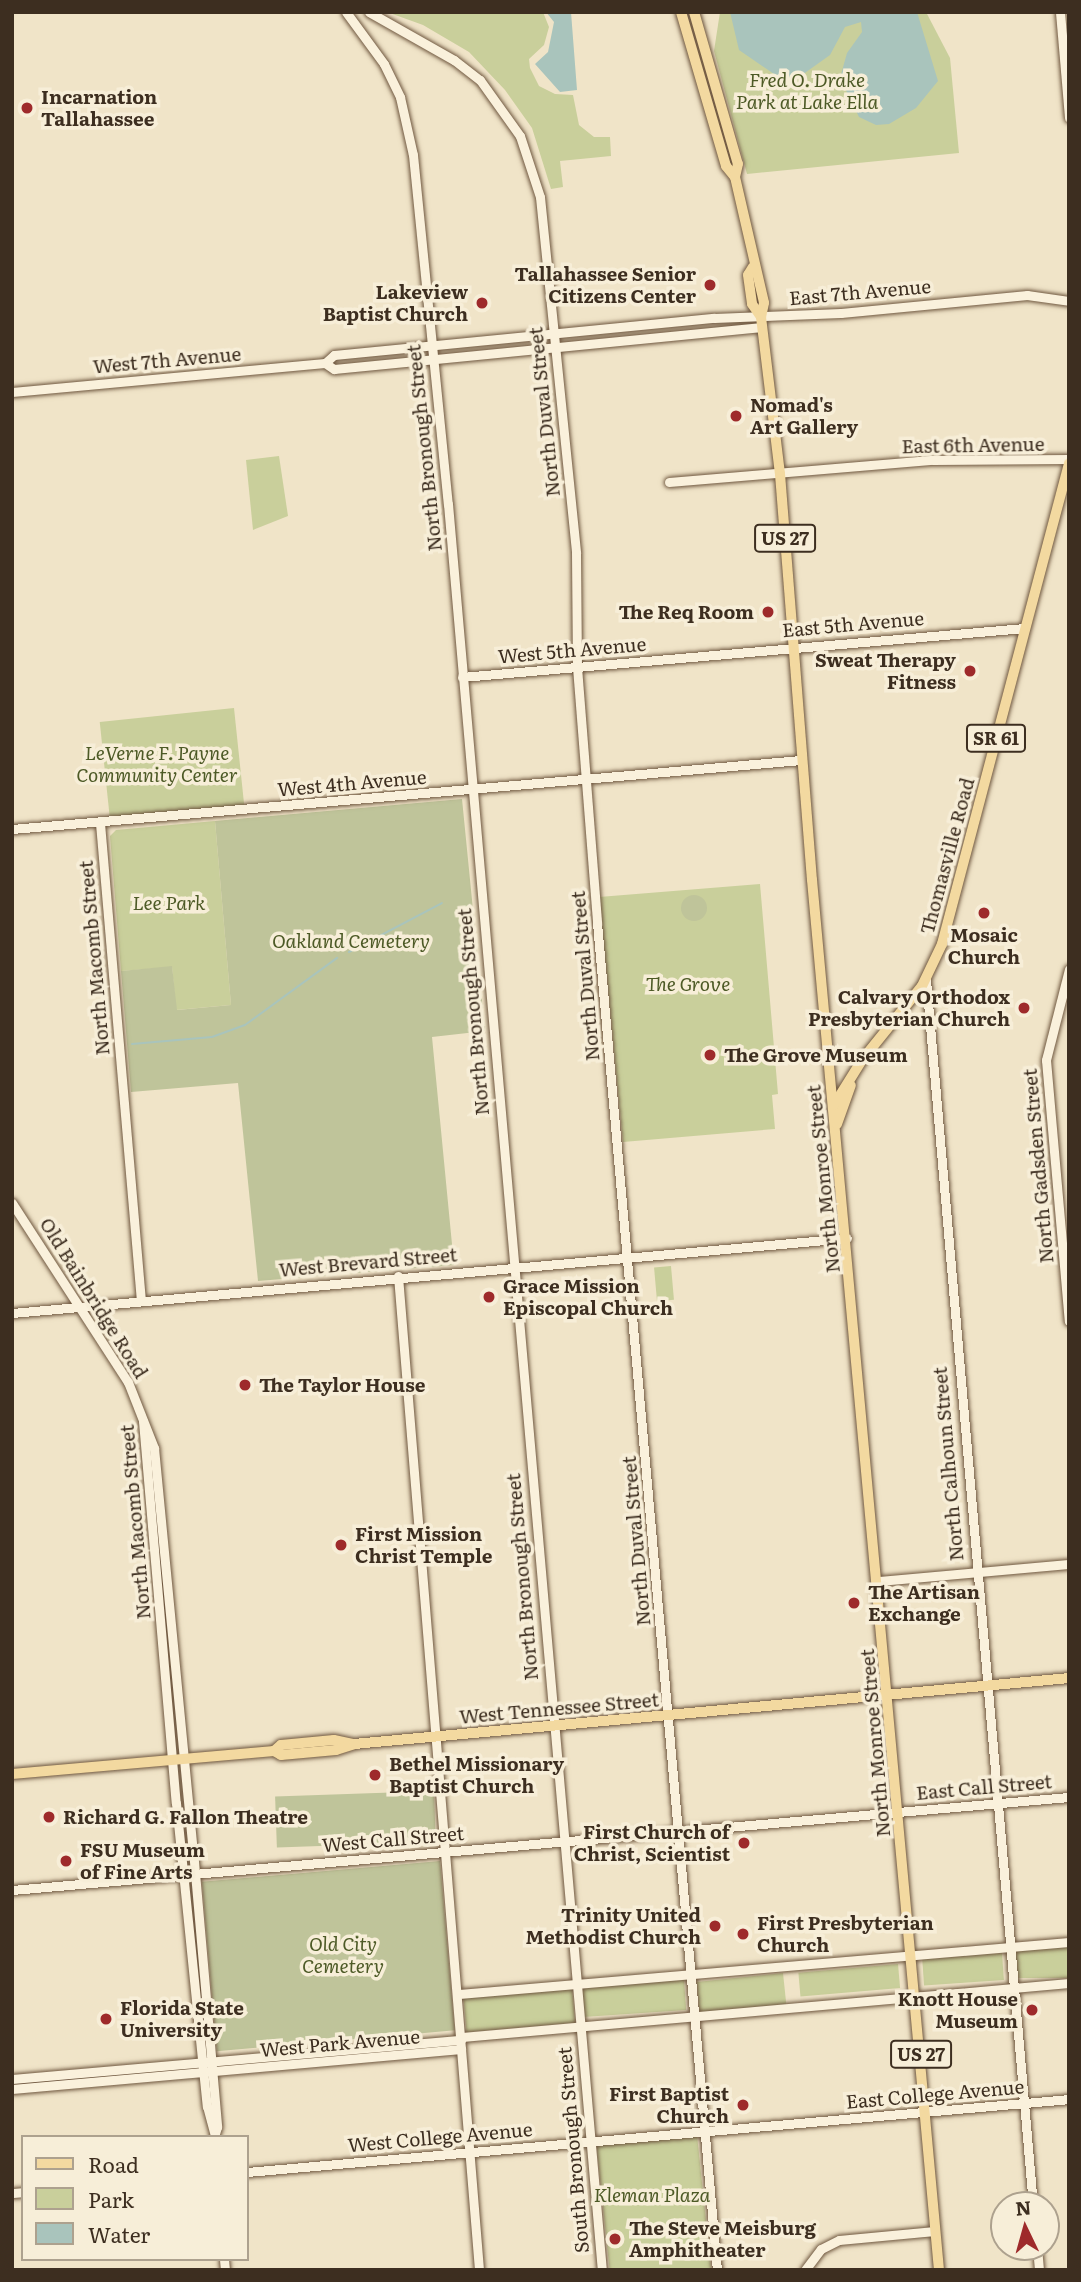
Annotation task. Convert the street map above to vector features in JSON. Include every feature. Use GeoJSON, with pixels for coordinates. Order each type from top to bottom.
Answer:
{"type":"FeatureCollection","features":[{"type":"Feature","properties":{"kind":"main road","name":"North Monroe Street"},"geometry":{"type":"LineString","coordinates":[[681,12],[726,166],[734,177],[753,267],[760,274],[762,322],[780,474],[830,1073],[916,1996]]}},
{"type":"Feature","properties":{"kind":"main road","name":"North Monroe Street"},"geometry":{"type":"LineString","coordinates":[[694,12],[738,164],[734,177]]}},
{"type":"Feature","properties":{"kind":"main road"},"geometry":{"type":"LineString","coordinates":[[710,105],[722,104]]}},
{"type":"Feature","properties":{"kind":"main road","name":"Thomasville Road"},"geometry":{"type":"LineString","coordinates":[[833,1106],[852,1075],[912,1002],[926,979],[951,914],[1069,461]]}},
{"type":"Feature","properties":{"kind":"main road"},"geometry":{"type":"LineString","coordinates":[[830,1073],[852,1075]]}},
{"type":"Feature","properties":{"kind":"main road","name":"Thomasville Road"},"geometry":{"type":"LineString","coordinates":[[836,1128],[852,1075]]}},
{"type":"Feature","properties":{"kind":"main road","name":"West Tennessee Street"},"geometry":{"type":"LineString","coordinates":[[12,1774],[274,1751],[281,1745],[304,1742],[354,1744],[888,1697],[1069,1678]]}},
{"type":"Feature","properties":{"kind":"main road","name":"US 27"},"geometry":{"type":"LineString","coordinates":[[916,1996],[939,2270]]}},
{"type":"Feature","properties":{"kind":"street","name":"North Bronough Street"},"geometry":{"type":"LineString","coordinates":[[346,12],[391,78],[408,124],[432,346],[462,677],[580,2026]]}},
{"type":"Feature","properties":{"kind":"street","name":"North Duval Street"},"geometry":{"type":"LineString","coordinates":[[369,12],[470,72],[516,128],[538,189],[578,584],[575,622],[586,779],[717,2270]]}},
{"type":"Feature","properties":{"kind":"street"},"geometry":{"type":"LineString","coordinates":[[1060,12],[1069,118]]}},
{"type":"Feature","properties":{"kind":"street"},"geometry":{"type":"LineString","coordinates":[[1047,296],[1069,293]]}},
{"type":"Feature","properties":{"kind":"street","name":"East 7th Avenue"},"geometry":{"type":"LineString","coordinates":[[656,338],[762,322],[1047,296],[1069,301]]}},
{"type":"Feature","properties":{"kind":"street"},"geometry":{"type":"LineString","coordinates":[[714,318],[715,331]]}},
{"type":"Feature","properties":{"kind":"street","name":"East 7th Avenue"},"geometry":{"type":"LineString","coordinates":[[654,324],[714,318],[762,322]]}},
{"type":"Feature","properties":{"kind":"street","name":"West 7th Avenue"},"geometry":{"type":"LineString","coordinates":[[12,392],[326,363],[334,355],[654,324]]}},
{"type":"Feature","properties":{"kind":"street","name":"West 7th Avenue"},"geometry":{"type":"LineString","coordinates":[[326,363],[334,369],[656,338]]}},
{"type":"Feature","properties":{"kind":"street"},"geometry":{"type":"LineString","coordinates":[[475,342],[476,355]]}},
{"type":"Feature","properties":{"kind":"street","name":"East 6th Avenue"},"geometry":{"type":"LineString","coordinates":[[669,482],[942,460],[1069,461]]}},
{"type":"Feature","properties":{"kind":"street","name":"East 5th Avenue"},"geometry":{"type":"LineString","coordinates":[[685,657],[1024,628]]}},
{"type":"Feature","properties":{"kind":"street","name":"West 5th Avenue"},"geometry":{"type":"LineString","coordinates":[[462,677],[685,657]]}},
{"type":"Feature","properties":{"kind":"street","name":"West 4th Avenue"},"geometry":{"type":"LineString","coordinates":[[12,829],[802,760]]}},
{"type":"Feature","properties":{"kind":"street","name":"North Macomb Street"},"geometry":{"type":"LineString","coordinates":[[100,823],[141,1300]]}},
{"type":"Feature","properties":{"kind":"street","name":"North Gadsden Street"},"geometry":{"type":"LineString","coordinates":[[1069,970],[1045,1060],[1069,1321]]}},
{"type":"Feature","properties":{"kind":"street","name":"North Calhoun Street"},"geometry":{"type":"LineString","coordinates":[[926,979],[926,1007],[1032,2191]]}},
{"type":"Feature","properties":{"kind":"street"},"geometry":{"type":"LineString","coordinates":[[912,1002],[926,1007]]}},
{"type":"Feature","properties":{"kind":"street","name":"Old Bainbridge Road"},"geometry":{"type":"LineString","coordinates":[[12,1203],[80,1306],[142,1414]]}},
{"type":"Feature","properties":{"kind":"street","name":"West Brevard Street"},"geometry":{"type":"LineString","coordinates":[[12,1313],[398,1276],[847,1238]]}},
{"type":"Feature","properties":{"kind":"street"},"geometry":{"type":"LineString","coordinates":[[398,1276],[479,2270]]}},
{"type":"Feature","properties":{"kind":"street","name":"North Macomb Street"},"geometry":{"type":"LineString","coordinates":[[142,1414],[157,1462],[178,1760],[208,2067],[217,2127],[214,2135]]}},
{"type":"Feature","properties":{"kind":"street"},"geometry":{"type":"LineString","coordinates":[[878,1581],[1069,1564]]}},
{"type":"Feature","properties":{"kind":"street","name":"East Call Street"},"geometry":{"type":"LineString","coordinates":[[777,1822],[1069,1797]]}},
{"type":"Feature","properties":{"kind":"street","name":"West Call Street"},"geometry":{"type":"LineString","coordinates":[[12,1890],[777,1822]]}},
{"type":"Feature","properties":{"kind":"street"},"geometry":{"type":"LineString","coordinates":[[458,1994],[1069,1942]]}},
{"type":"Feature","properties":{"kind":"street","name":"West Park Avenue"},"geometry":{"type":"LineString","coordinates":[[12,2089],[29,2083],[413,2049],[580,2026],[1069,1983]]}},
{"type":"Feature","properties":{"kind":"street","name":"South Bronough Street"},"geometry":{"type":"LineString","coordinates":[[580,2026],[601,2270]]}},
{"type":"Feature","properties":{"kind":"street","name":"West Park Avenue"},"geometry":{"type":"LineString","coordinates":[[12,2079],[29,2083]]}},
{"type":"Feature","properties":{"kind":"street","name":"East College Avenue"},"geometry":{"type":"LineString","coordinates":[[803,2123],[1069,2099]]}},
{"type":"Feature","properties":{"kind":"street","name":"West College Avenue"},"geometry":{"type":"LineString","coordinates":[[248,2172],[803,2123]]}},
{"type":"Feature","properties":{"kind":"street"},"geometry":{"type":"LineString","coordinates":[[806,2270],[815,2256],[839,2240],[935,2231]]}},
{"type":"Feature","properties":{"kind":"green space"},"geometry":{"type":"Polygon","coordinates":[[[387,12],[543,12],[549,27],[544,45],[529,59],[530,68],[539,86],[555,94],[573,95],[579,125],[594,137],[610,137],[611,156],[560,161],[563,187],[551,189],[532,128],[505,90],[469,52],[423,25],[387,12]]]}},
{"type":"Feature","properties":{"kind":"green space","name":"Fred O. Drake Park at Lake Ella"},"geometry":{"type":"Polygon","coordinates":[[[720,12],[926,12],[950,58],[959,153],[747,174],[714,51],[720,12]]]}},
{"type":"Feature","properties":{"kind":"green space"},"geometry":{"type":"Polygon","coordinates":[[[279,456],[288,516],[253,530],[246,460],[279,456]]]}},
{"type":"Feature","properties":{"kind":"green space","name":"LeVerne F. Payne Community Center"},"geometry":{"type":"Polygon","coordinates":[[[234,708],[244,805],[110,820],[100,722],[234,708]]]}},
{"type":"Feature","properties":{"kind":"green space","name":"Oakland Cemetery"},"geometry":{"type":"Polygon","coordinates":[[[462,799],[485,1031],[432,1037],[454,1265],[258,1281],[238,1083],[131,1092],[121,971],[172,966],[177,1010],[231,1005],[215,821],[462,799]]]}},
{"type":"Feature","properties":{"kind":"green space","name":"Lee Park"},"geometry":{"type":"Polygon","coordinates":[[[215,821],[231,1005],[176,1010],[172,967],[121,971],[110,836],[116,830],[215,821]]]}},
{"type":"Feature","properties":{"kind":"green space","name":"The Grove"},"geometry":{"type":"Polygon","coordinates":[[[760,884],[778,1094],[772,1095],[775,1129],[623,1142],[599,897],[760,884]]]}},
{"type":"Feature","properties":{"kind":"green space"},"geometry":{"type":"Polygon","coordinates":[[[694,895],[703,899],[707,908],[703,917],[694,921],[685,917],[681,908],[685,899],[694,895]]]}},
{"type":"Feature","properties":{"kind":"green space"},"geometry":{"type":"Polygon","coordinates":[[[671,1266],[674,1300],[657,1301],[654,1267],[671,1266]]]}},
{"type":"Feature","properties":{"kind":"green space"},"geometry":{"type":"Polygon","coordinates":[[[434,1791],[436,1842],[277,1848],[275,1797],[434,1791]]]}},
{"type":"Feature","properties":{"kind":"green space","name":"Old City Cemetery"},"geometry":{"type":"Polygon","coordinates":[[[440,1861],[455,2030],[217,2051],[202,1882],[440,1861]]]}},
{"type":"Feature","properties":{"kind":"green space"},"geometry":{"type":"Polygon","coordinates":[[[1016,1945],[1069,1945],[1069,1978],[1016,1978],[1016,1945]]]}},
{"type":"Feature","properties":{"kind":"green space"},"geometry":{"type":"Polygon","coordinates":[[[1002,1953],[1004,1980],[924,1986],[922,1959],[1002,1953]]]}},
{"type":"Feature","properties":{"kind":"green space"},"geometry":{"type":"Polygon","coordinates":[[[898,1964],[900,1988],[800,1997],[798,1973],[898,1964]]]}},
{"type":"Feature","properties":{"kind":"green space"},"geometry":{"type":"Polygon","coordinates":[[[783,1973],[786,2004],[700,2013],[696,1982],[783,1973]]]}},
{"type":"Feature","properties":{"kind":"green space"},"geometry":{"type":"Polygon","coordinates":[[[684,1979],[686,2010],[583,2017],[581,1986],[684,1979]]]}},
{"type":"Feature","properties":{"kind":"green space"},"geometry":{"type":"Polygon","coordinates":[[[572,1987],[575,2023],[467,2032],[463,1996],[572,1987]]]}},
{"type":"Feature","properties":{"kind":"green space","name":"Kleman Plaza"},"geometry":{"type":"Polygon","coordinates":[[[697,2135],[711,2270],[610,2270],[597,2146],[697,2135]]]}},
{"type":"Feature","properties":{"kind":"water"},"geometry":{"type":"Polygon","coordinates":[[[546,12],[571,12],[577,90],[560,92],[535,64],[548,52],[554,22],[546,12]]]}},
{"type":"Feature","properties":{"kind":"water"},"geometry":{"type":"Polygon","coordinates":[[[730,12],[917,12],[938,81],[916,108],[889,124],[876,125],[859,117],[840,78],[847,53],[862,32],[861,22],[845,27],[830,55],[795,80],[774,74],[739,50],[730,12]]]}},
{"type":"Feature","properties":{"kind":"waterway"},"geometry":{"type":"LineString","coordinates":[[349,952],[442,903]]}},
{"type":"Feature","properties":{"kind":"waterway"},"geometry":{"type":"LineString","coordinates":[[132,1044],[212,1037],[245,1025],[337,958]]}},
{"type":"Feature","properties":{"kind":"place","name":"Incarnation Tallahassee"},"geometry":{"type":"Point","coordinates":[27,108]}},
{"type":"Feature","properties":{"kind":"place","name":"Tallahassee Senior Citizens Center"},"geometry":{"type":"Point","coordinates":[710,285]}},
{"type":"Feature","properties":{"kind":"place","name":"Lakeview Baptist Church"},"geometry":{"type":"Point","coordinates":[482,303]}},
{"type":"Feature","properties":{"kind":"place","name":"Nomad's Art Gallery"},"geometry":{"type":"Point","coordinates":[736,416]}},
{"type":"Feature","properties":{"kind":"place","name":"The Req Room"},"geometry":{"type":"Point","coordinates":[768,612]}},
{"type":"Feature","properties":{"kind":"place","name":"Sweat Therapy Fitness"},"geometry":{"type":"Point","coordinates":[970,671]}},
{"type":"Feature","properties":{"kind":"place","name":"Mosaic Church"},"geometry":{"type":"Point","coordinates":[984,913]}},
{"type":"Feature","properties":{"kind":"place","name":"Calvary Orthodox Presbyterian Church"},"geometry":{"type":"Point","coordinates":[1024,1008]}},
{"type":"Feature","properties":{"kind":"place","name":"The Grove Museum"},"geometry":{"type":"Point","coordinates":[710,1055]}},
{"type":"Feature","properties":{"kind":"place","name":"Grace Mission Episcopal Church"},"geometry":{"type":"Point","coordinates":[489,1297]}},
{"type":"Feature","properties":{"kind":"place","name":"The Taylor House"},"geometry":{"type":"Point","coordinates":[245,1385]}},
{"type":"Feature","properties":{"kind":"place","name":"First Mission Christ Temple"},"geometry":{"type":"Point","coordinates":[341,1545]}},
{"type":"Feature","properties":{"kind":"place","name":"The Artisan Exchange"},"geometry":{"type":"Point","coordinates":[854,1603]}},
{"type":"Feature","properties":{"kind":"place","name":"Bethel Missionary Baptist Church"},"geometry":{"type":"Point","coordinates":[375,1775]}},
{"type":"Feature","properties":{"kind":"place","name":"Richard G. Fallon Theatre"},"geometry":{"type":"Point","coordinates":[49,1817]}},
{"type":"Feature","properties":{"kind":"place","name":"First Church of Christ, Scientist"},"geometry":{"type":"Point","coordinates":[744,1843]}},
{"type":"Feature","properties":{"kind":"place","name":"FSU Museum of Fine Arts"},"geometry":{"type":"Point","coordinates":[66,1861]}},
{"type":"Feature","properties":{"kind":"place","name":"Trinity United Methodist Church"},"geometry":{"type":"Point","coordinates":[715,1926]}},
{"type":"Feature","properties":{"kind":"place","name":"First Presbyterian Church"},"geometry":{"type":"Point","coordinates":[743,1934]}},
{"type":"Feature","properties":{"kind":"place","name":"Knott House Museum"},"geometry":{"type":"Point","coordinates":[1032,2010]}},
{"type":"Feature","properties":{"kind":"place","name":"Florida State University"},"geometry":{"type":"Point","coordinates":[106,2019]}},
{"type":"Feature","properties":{"kind":"place","name":"First Baptist Church"},"geometry":{"type":"Point","coordinates":[743,2105]}},
{"type":"Feature","properties":{"kind":"place","name":"The Steve Meisburg Amphitheater"},"geometry":{"type":"Point","coordinates":[615,2239]}}]}
